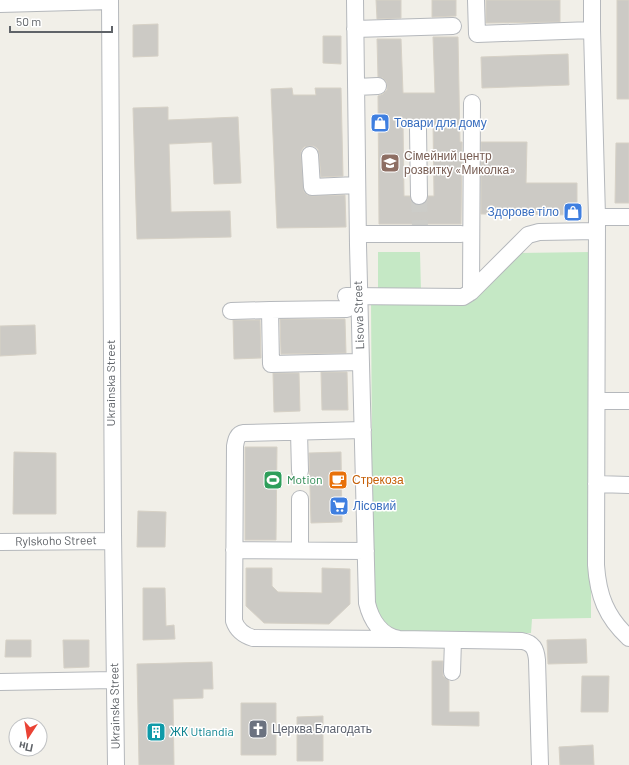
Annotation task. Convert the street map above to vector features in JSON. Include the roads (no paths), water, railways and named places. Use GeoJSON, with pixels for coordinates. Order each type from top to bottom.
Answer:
{"type":"FeatureCollection","features":[{"type":"Feature","properties":{"kind":"street","name":"Lisova Street"},"geometry":{"type":"LineString","coordinates":[[355,0],[358,234],[350,301],[361,362],[367,603],[369,612],[379,628],[390,637],[399,639]]}},
{"type":"Feature","properties":{"kind":"street"},"geometry":{"type":"LineString","coordinates":[[476,0],[477,34],[592,30]]}},
{"type":"Feature","properties":{"kind":"street"},"geometry":{"type":"LineString","coordinates":[[592,0],[597,224],[600,249],[596,565],[599,588],[603,603],[614,622],[629,638]]}},
{"type":"Feature","properties":{"kind":"street"},"geometry":{"type":"LineString","coordinates":[[0,4],[110,1]]}},
{"type":"Feature","properties":{"kind":"street","name":"Ukrainska Street"},"geometry":{"type":"LineString","coordinates":[[110,1],[114,680],[116,765]]}},
{"type":"Feature","properties":{"kind":"street"},"geometry":{"type":"LineString","coordinates":[[355,29],[453,26]]}},
{"type":"Feature","properties":{"kind":"street"},"geometry":{"type":"LineString","coordinates":[[356,87],[378,86]]}},
{"type":"Feature","properties":{"kind":"street"},"geometry":{"type":"LineString","coordinates":[[471,292],[472,103]]}},
{"type":"Feature","properties":{"kind":"street"},"geometry":{"type":"LineString","coordinates":[[418,129],[419,196]]}},
{"type":"Feature","properties":{"kind":"street"},"geometry":{"type":"LineString","coordinates":[[310,155],[312,187],[357,185]]}},
{"type":"Feature","properties":{"kind":"street"},"geometry":{"type":"LineString","coordinates":[[231,311],[270,310],[350,301],[463,297],[471,292],[531,233],[597,224],[629,217]]}},
{"type":"Feature","properties":{"kind":"street"},"geometry":{"type":"LineString","coordinates":[[358,234],[420,230],[461,234]]}},
{"type":"Feature","properties":{"kind":"street"},"geometry":{"type":"LineString","coordinates":[[270,310],[271,364],[361,362]]}},
{"type":"Feature","properties":{"kind":"street"},"geometry":{"type":"LineString","coordinates":[[598,401],[629,401]]}},
{"type":"Feature","properties":{"kind":"street"},"geometry":{"type":"LineString","coordinates":[[363,430],[244,433],[237,437],[235,446],[234,550],[234,616],[236,626],[245,635],[253,638],[522,641],[529,643],[534,647],[538,660],[540,765]]}},
{"type":"Feature","properties":{"kind":"street"},"geometry":{"type":"LineString","coordinates":[[299,432],[300,471]]}},
{"type":"Feature","properties":{"kind":"street"},"geometry":{"type":"LineString","coordinates":[[596,484],[629,485]]}},
{"type":"Feature","properties":{"kind":"street"},"geometry":{"type":"LineString","coordinates":[[300,499],[300,550]]}},
{"type":"Feature","properties":{"kind":"street","name":"Rylskoho Street"},"geometry":{"type":"LineString","coordinates":[[0,542],[113,541]]}},
{"type":"Feature","properties":{"kind":"street"},"geometry":{"type":"LineString","coordinates":[[234,550],[366,551]]}},
{"type":"Feature","properties":{"kind":"street"},"geometry":{"type":"LineString","coordinates":[[452,672],[454,640]]}},
{"type":"Feature","properties":{"kind":"street"},"geometry":{"type":"LineString","coordinates":[[0,682],[114,680]]}},
{"type":"Feature","properties":{"kind":"tunnel"},"geometry":{"type":"LineString","coordinates":[[419,196],[420,227]]}},
{"type":"Feature","properties":{"kind":"place","name":"Товари для дому"},"geometry":{"type":"Point","coordinates":[380,123]}},
{"type":"Feature","properties":{"kind":"place","name":"Сімейний центр розвитку «Миколка»"},"geometry":{"type":"Point","coordinates":[390,163]}},
{"type":"Feature","properties":{"kind":"place","name":"Здорове тіло"},"geometry":{"type":"Point","coordinates":[573,212]}},
{"type":"Feature","properties":{"kind":"place","name":"Motion"},"geometry":{"type":"Point","coordinates":[273,480]}},
{"type":"Feature","properties":{"kind":"place","name":"Стрекоза"},"geometry":{"type":"Point","coordinates":[338,480]}},
{"type":"Feature","properties":{"kind":"place","name":"Лісовий"},"geometry":{"type":"Point","coordinates":[339,506]}},
{"type":"Feature","properties":{"kind":"place","name":"Церква Благодать"},"geometry":{"type":"Point","coordinates":[258,729]}},
{"type":"Feature","properties":{"kind":"place","name":"ЖК Utlandia"},"geometry":{"type":"Point","coordinates":[156,732]}}]}
